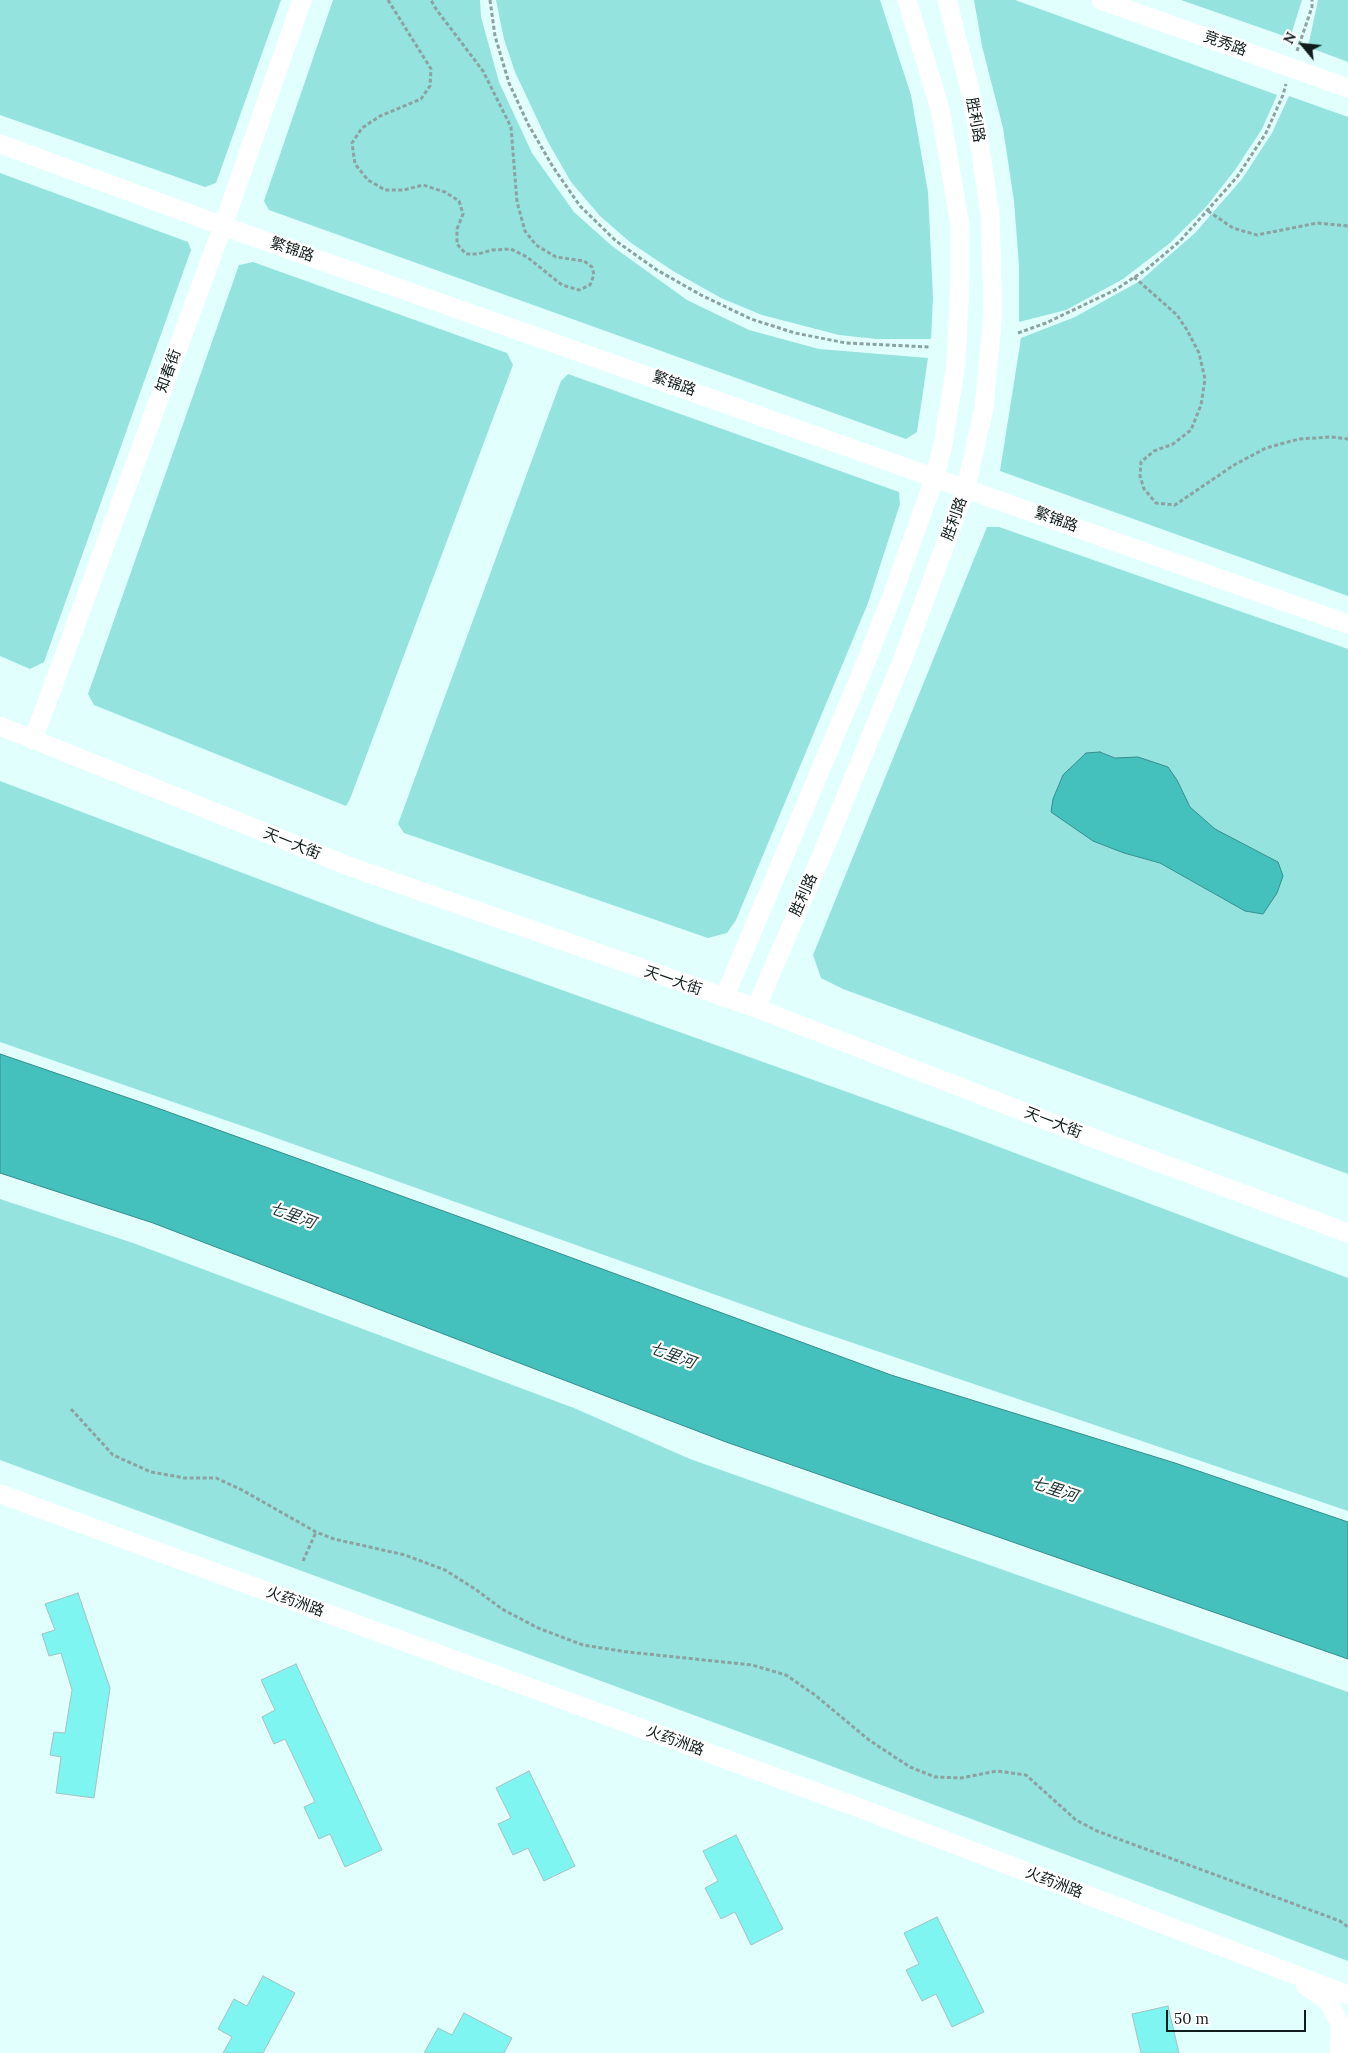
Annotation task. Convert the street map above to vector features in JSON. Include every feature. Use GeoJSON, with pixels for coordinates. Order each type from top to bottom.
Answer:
{"type":"FeatureCollection","features":[{"type":"Feature","properties":{"kind":"street","name":"知春街"},"geometry":{"type":"LineString","coordinates":[[33,740],[223,226],[302,0]]}},
{"type":"Feature","properties":{"kind":"street"},"geometry":{"type":"LineString","coordinates":[[724,998],[861,674],[935,477],[943,444],[956,364],[960,280],[960,225],[940,109],[908,0]]}},
{"type":"Feature","properties":{"kind":"street","name":"胜利路"},"geometry":{"type":"LineString","coordinates":[[756,1008],[904,656],[966,488],[984,408],[993,312],[990,213],[973,102],[947,0]]}},
{"type":"Feature","properties":{"kind":"street","name":"竞秀路"},"geometry":{"type":"LineString","coordinates":[[1102,0],[1348,88]]}},
{"type":"Feature","properties":{"kind":"street","name":"繁锦路"},"geometry":{"type":"LineString","coordinates":[[0,144],[223,226],[1348,624]]}},
{"type":"Feature","properties":{"kind":"street","name":"天一大街"},"geometry":{"type":"LineString","coordinates":[[0,726],[352,867],[756,1008],[1053,1123],[1348,1233]]}},
{"type":"Feature","properties":{"kind":"street","name":"火药洲路"},"geometry":{"type":"LineString","coordinates":[[0,1494],[865,1810],[1348,1995]]}},
{"type":"Feature","properties":{"kind":"street"},"geometry":{"type":"LineString","coordinates":[[1282,1969],[1329,2002],[1340,2024],[1339,2053]]}},
{"type":"Feature","properties":{"kind":"path"},"geometry":{"type":"LineString","coordinates":[[388,0],[431,69],[430,86],[421,98],[380,116],[362,128],[352,143],[355,164],[368,180],[385,190],[404,190],[423,185],[445,192],[459,202],[463,214],[457,229],[457,244],[466,254],[511,249],[527,257],[562,285],[579,290],[590,285],[594,275],[592,267],[584,261],[556,257],[536,245],[525,231],[517,202],[511,128],[483,71],[436,9],[432,0]]}},
{"type":"Feature","properties":{"kind":"path"},"geometry":{"type":"LineString","coordinates":[[490,0],[495,36],[509,83],[528,124],[553,167],[580,206],[616,241],[657,270],[701,295],[751,319],[795,332],[846,343],[929,347]]}},
{"type":"Feature","properties":{"kind":"path"},"geometry":{"type":"LineString","coordinates":[[1297,52],[1312,0]]}},
{"type":"Feature","properties":{"kind":"path"},"geometry":{"type":"LineString","coordinates":[[1018,333],[1084,306],[1134,278],[1180,241],[1237,177],[1266,133],[1286,84]]}},
{"type":"Feature","properties":{"kind":"path"},"geometry":{"type":"LineString","coordinates":[[1208,211],[1233,228],[1257,235],[1316,223],[1348,226]]}},
{"type":"Feature","properties":{"kind":"path"},"geometry":{"type":"LineString","coordinates":[[1134,278],[1177,315],[1188,330],[1199,353],[1205,379],[1201,405],[1191,430],[1173,444],[1154,451],[1141,462],[1140,476],[1144,489],[1156,503],[1175,505],[1234,465],[1266,448],[1299,439],[1331,436],[1348,439]]}},
{"type":"Feature","properties":{"kind":"path"},"geometry":{"type":"LineString","coordinates":[[71,1409],[113,1455],[151,1472],[185,1478],[216,1478],[242,1490],[316,1532],[334,1539],[406,1555],[444,1570],[475,1588],[502,1610],[538,1628],[583,1645],[628,1652],[752,1665],[786,1676],[815,1695],[869,1740],[910,1767],[935,1777],[961,1778],[997,1771],[1026,1775],[1076,1820],[1097,1832],[1340,1921],[1348,1927]]}},
{"type":"Feature","properties":{"kind":"path"},"geometry":{"type":"LineString","coordinates":[[303,1561],[316,1532]]}},
{"type":"Feature","properties":{"kind":"shaded area"},"geometry":{"type":"Polygon","coordinates":[[[0,0],[281,0],[216,183],[205,187],[0,115],[0,0]]]}},
{"type":"Feature","properties":{"kind":"shaded area"},"geometry":{"type":"Polygon","coordinates":[[[333,0],[480,0],[481,17],[499,82],[532,153],[574,212],[612,246],[687,300],[749,330],[819,349],[928,358],[917,432],[906,439],[269,210],[264,201],[333,0]]]}},
{"type":"Feature","properties":{"kind":"shaded area"},"geometry":{"type":"Polygon","coordinates":[[[496,0],[880,0],[911,95],[928,192],[933,298],[931,339],[877,339],[839,335],[762,315],[721,298],[673,271],[631,243],[600,216],[571,182],[548,142],[515,72],[504,39],[496,0]]]}},
{"type":"Feature","properties":{"kind":"shaded area"},"geometry":{"type":"Polygon","coordinates":[[[974,0],[1015,0],[1277,95],[1262,129],[1235,170],[1206,207],[1170,243],[1123,279],[1066,310],[1019,322],[1019,266],[1014,201],[1003,128],[982,46],[974,0]]]}},
{"type":"Feature","properties":{"kind":"shaded area"},"geometry":{"type":"Polygon","coordinates":[[[1181,0],[1302,0],[1290,38],[1181,0]]]}},
{"type":"Feature","properties":{"kind":"shaded area"},"geometry":{"type":"Polygon","coordinates":[[[1318,0],[1348,0],[1348,62],[1308,47],[1318,0]]]}},
{"type":"Feature","properties":{"kind":"shaded area"},"geometry":{"type":"Polygon","coordinates":[[[1289,96],[1348,117],[1348,596],[1000,471],[1021,338],[1075,317],[1140,281],[1195,233],[1242,179],[1272,133],[1289,96]]]}},
{"type":"Feature","properties":{"kind":"shaded area"},"geometry":{"type":"Polygon","coordinates":[[[0,173],[188,242],[191,250],[44,662],[30,669],[0,656],[0,173]]]}},
{"type":"Feature","properties":{"kind":"shaded area"},"geometry":{"type":"Polygon","coordinates":[[[253,262],[507,353],[513,365],[346,806],[94,705],[88,694],[239,265],[253,262]]]}},
{"type":"Feature","properties":{"kind":"shaded area"},"geometry":{"type":"Polygon","coordinates":[[[568,374],[899,492],[900,504],[868,603],[736,920],[727,933],[708,938],[404,833],[398,824],[561,381],[568,374]]]}},
{"type":"Feature","properties":{"kind":"shaded area"},"geometry":{"type":"Polygon","coordinates":[[[987,527],[999,527],[1348,649],[1348,1174],[843,989],[821,978],[813,955],[987,527]],[[1100,752],[1124,853],[1160,863],[1245,911],[1263,914],[1278,862],[1215,829],[1190,807],[1177,780],[1100,752]]]}},
{"type":"Feature","properties":{"kind":"shaded area"},"geometry":{"type":"Polygon","coordinates":[[[0,781],[380,925],[959,1132],[1348,1278],[1348,1511],[803,1326],[251,1129],[0,1042],[0,781]]]}},
{"type":"Feature","properties":{"kind":"shaded area"},"geometry":{"type":"Polygon","coordinates":[[[0,1199],[133,1243],[574,1408],[690,1459],[1348,1692],[1348,1961],[786,1749],[0,1460],[0,1199]]]}},
{"type":"Feature","properties":{"kind":"water"},"geometry":{"type":"Polygon","coordinates":[[[1100,752],[1115,758],[1138,757],[1168,767],[1177,780],[1190,807],[1215,829],[1278,862],[1283,876],[1277,893],[1263,914],[1245,911],[1160,863],[1124,853],[1093,841],[1051,812],[1053,799],[1063,775],[1086,753],[1100,752]]]}},
{"type":"Feature","properties":{"kind":"water","name":"七里河"},"geometry":{"type":"Polygon","coordinates":[[[0,1054],[149,1105],[485,1226],[891,1375],[1175,1463],[1348,1522],[1348,1659],[726,1442],[153,1223],[0,1173],[0,1054]]]}},
{"type":"Feature","properties":{"kind":"building"},"geometry":{"type":"Polygon","coordinates":[[[78,1593],[110,1688],[94,1798],[56,1793],[61,1757],[50,1755],[54,1732],[65,1733],[72,1690],[61,1653],[49,1656],[42,1634],[55,1630],[45,1604],[78,1593]]]}},
{"type":"Feature","properties":{"kind":"building"},"geometry":{"type":"Polygon","coordinates":[[[296,1664],[382,1850],[345,1867],[330,1834],[319,1839],[304,1807],[315,1802],[285,1739],[274,1744],[262,1717],[275,1710],[261,1680],[296,1664]]]}},
{"type":"Feature","properties":{"kind":"building"},"geometry":{"type":"Polygon","coordinates":[[[529,1771],[575,1866],[544,1881],[528,1848],[513,1855],[498,1824],[511,1818],[496,1788],[529,1771]]]}},
{"type":"Feature","properties":{"kind":"building"},"geometry":{"type":"Polygon","coordinates":[[[736,1835],[783,1929],[751,1945],[735,1912],[721,1919],[705,1888],[718,1881],[703,1851],[736,1835]]]}},
{"type":"Feature","properties":{"kind":"building"},"geometry":{"type":"Polygon","coordinates":[[[937,1917],[984,2012],[952,2027],[936,1994],[922,2001],[906,1970],[919,1964],[904,1933],[937,1917]]]}},
{"type":"Feature","properties":{"kind":"building"},"geometry":{"type":"Polygon","coordinates":[[[263,1976],[295,1993],[263,2053],[223,2053],[232,2037],[218,2029],[234,1999],[247,2006],[263,1976]]]}},
{"type":"Feature","properties":{"kind":"building"},"geometry":{"type":"Polygon","coordinates":[[[1168,2006],[1179,2053],[1141,2053],[1132,2014],[1168,2006]]]}},
{"type":"Feature","properties":{"kind":"building"},"geometry":{"type":"Polygon","coordinates":[[[464,2013],[512,2038],[504,2053],[424,2053],[438,2028],[452,2035],[464,2013]]]}}]}
